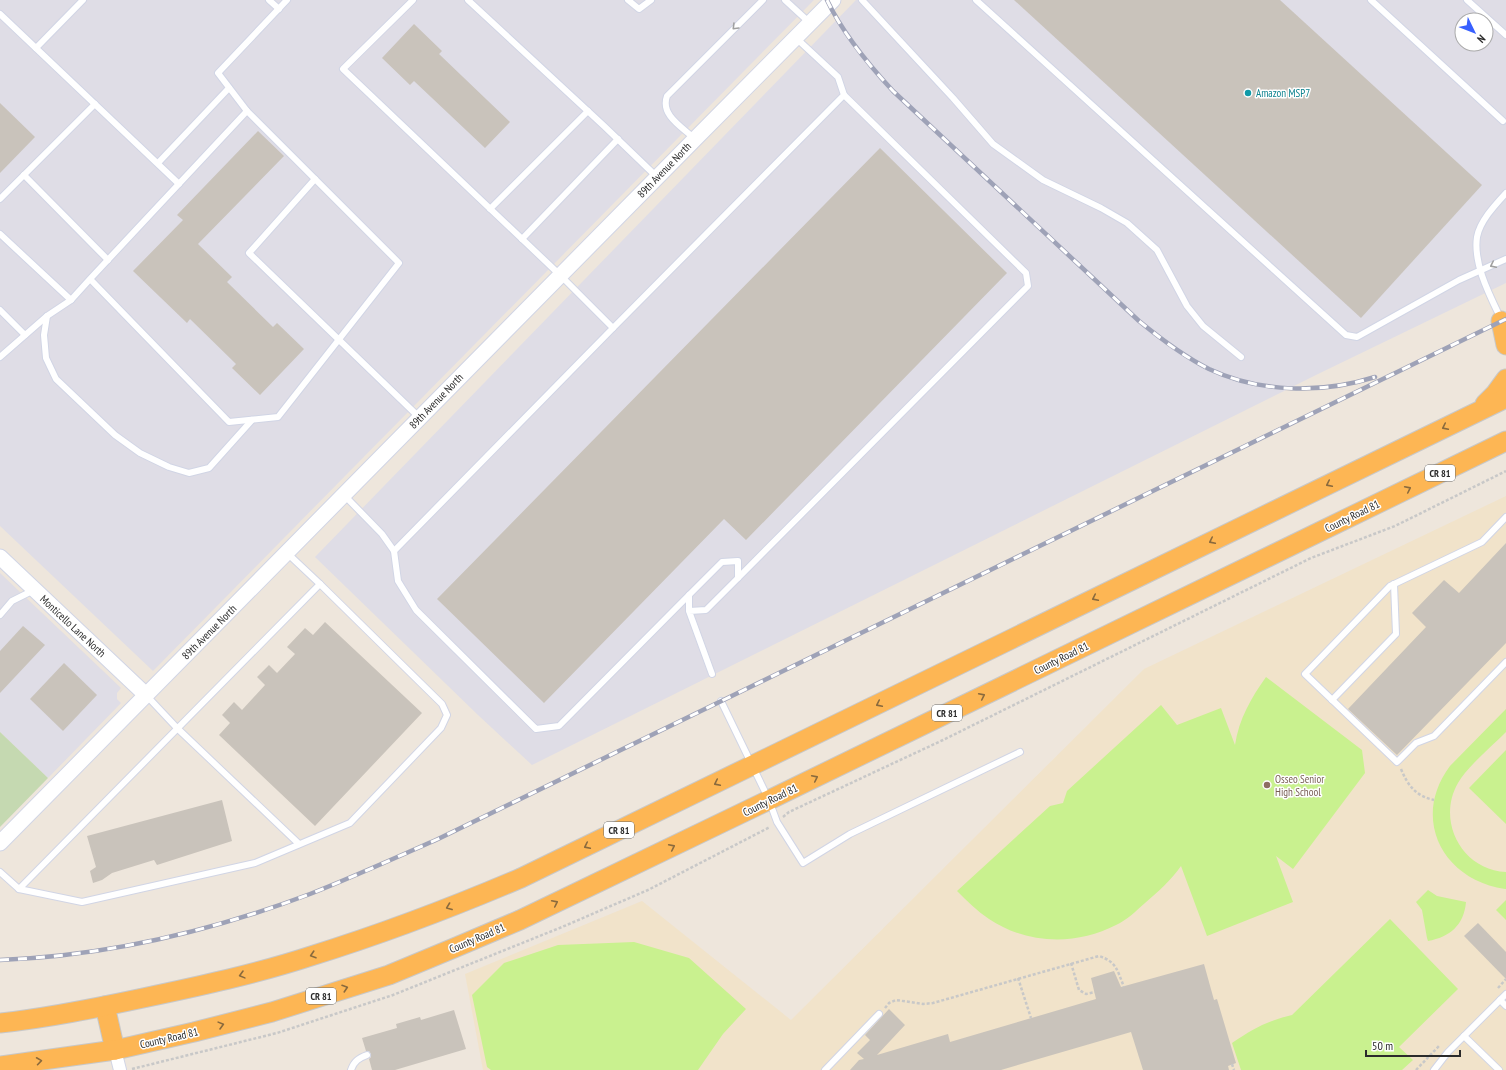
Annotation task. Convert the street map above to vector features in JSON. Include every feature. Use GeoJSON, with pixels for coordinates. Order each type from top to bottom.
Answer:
{"type":"FeatureCollection","features":[{"type":"Feature","properties":{"kind":"highway"},"geometry":{"type":"LineString","coordinates":[[1504,323],[1506,345]]}},
{"type":"Feature","properties":{"kind":"highway"},"geometry":{"type":"LineString","coordinates":[[1472,414],[1495,394],[1506,379]]}},
{"type":"Feature","properties":{"kind":"highway","name":"CR 81"},"geometry":{"type":"LineString","coordinates":[[0,1023],[105,1006],[207,985],[310,957],[396,927],[485,893],[521,878],[1506,398]]}},
{"type":"Feature","properties":{"kind":"highway","name":"County Road 81"},"geometry":{"type":"LineString","coordinates":[[0,1066],[114,1050],[272,1012],[389,975],[520,920],[1506,441]]}},
{"type":"Feature","properties":{"kind":"highway"},"geometry":{"type":"LineString","coordinates":[[105,1006],[114,1050]]}},
{"type":"Feature","properties":{"kind":"highway"},"geometry":{"type":"LineString","coordinates":[[0,1031],[61,1014]]}},
{"type":"Feature","properties":{"kind":"street","name":"89th Avenue North"},"geometry":{"type":"LineString","coordinates":[[0,844],[833,0]]}},
{"type":"Feature","properties":{"kind":"street","name":"Monticello Lane North"},"geometry":{"type":"LineString","coordinates":[[0,557],[146,695]]}},
{"type":"Feature","properties":{"kind":"street"},"geometry":{"type":"LineString","coordinates":[[114,1050],[120,1070]]}},
{"type":"Feature","properties":{"kind":"lane"},"geometry":{"type":"LineString","coordinates":[[36,48],[83,0]]}},
{"type":"Feature","properties":{"kind":"lane"},"geometry":{"type":"LineString","coordinates":[[269,0],[279,9]]}},
{"type":"Feature","properties":{"kind":"lane"},"geometry":{"type":"LineString","coordinates":[[90,279],[229,422],[278,417],[399,262],[247,111],[218,73],[287,0]]}},
{"type":"Feature","properties":{"kind":"lane"},"geometry":{"type":"LineString","coordinates":[[413,0],[343,69],[560,275],[613,328]]}},
{"type":"Feature","properties":{"kind":"lane"},"geometry":{"type":"LineString","coordinates":[[468,0],[618,138],[658,177]]}},
{"type":"Feature","properties":{"kind":"lane"},"geometry":{"type":"LineString","coordinates":[[628,0],[639,9],[651,0]]}},
{"type":"Feature","properties":{"kind":"lane"},"geometry":{"type":"LineString","coordinates":[[695,139],[671,117],[666,109],[665,102],[667,96],[763,0]]}},
{"type":"Feature","properties":{"kind":"lane"},"geometry":{"type":"LineString","coordinates":[[785,0],[810,23]]}},
{"type":"Feature","properties":{"kind":"lane"},"geometry":{"type":"LineString","coordinates":[[862,0],[953,98],[993,144],[1044,180],[1101,208],[1127,223],[1157,250],[1187,306],[1203,326],[1241,357]]}},
{"type":"Feature","properties":{"kind":"lane"},"geometry":{"type":"LineString","coordinates":[[976,0],[1346,335],[1357,337],[1459,280],[1481,272],[1506,259]]}},
{"type":"Feature","properties":{"kind":"lane"},"geometry":{"type":"LineString","coordinates":[[1372,0],[1503,121]]}},
{"type":"Feature","properties":{"kind":"lane"},"geometry":{"type":"LineString","coordinates":[[1467,0],[1506,35]]}},
{"type":"Feature","properties":{"kind":"lane"},"geometry":{"type":"LineString","coordinates":[[0,14],[179,184]]}},
{"type":"Feature","properties":{"kind":"lane"},"geometry":{"type":"LineString","coordinates":[[689,611],[706,610],[1028,286],[1026,273],[844,95],[838,77],[796,38]]}},
{"type":"Feature","properties":{"kind":"lane"},"geometry":{"type":"LineString","coordinates":[[158,163],[229,88]]}},
{"type":"Feature","properties":{"kind":"lane"},"geometry":{"type":"LineString","coordinates":[[394,551],[844,95]]}},
{"type":"Feature","properties":{"kind":"lane"},"geometry":{"type":"LineString","coordinates":[[0,199],[95,104]]}},
{"type":"Feature","properties":{"kind":"lane"},"geometry":{"type":"LineString","coordinates":[[0,357],[47,316],[70,300],[247,111]]}},
{"type":"Feature","properties":{"kind":"lane"},"geometry":{"type":"LineString","coordinates":[[490,209],[588,111]]}},
{"type":"Feature","properties":{"kind":"lane"},"geometry":{"type":"LineString","coordinates":[[522,239],[618,138]]}},
{"type":"Feature","properties":{"kind":"lane"},"geometry":{"type":"LineString","coordinates":[[24,175],[108,260]]}},
{"type":"Feature","properties":{"kind":"lane"},"geometry":{"type":"LineString","coordinates":[[315,179],[249,253],[420,418]]}},
{"type":"Feature","properties":{"kind":"lane"},"geometry":{"type":"LineString","coordinates":[[1504,323],[1483,281],[1477,246],[1477,236],[1482,224],[1490,212],[1506,193]]}},
{"type":"Feature","properties":{"kind":"lane"},"geometry":{"type":"LineString","coordinates":[[0,234],[70,300]]}},
{"type":"Feature","properties":{"kind":"lane"},"geometry":{"type":"LineString","coordinates":[[0,310],[25,335]]}},
{"type":"Feature","properties":{"kind":"lane"},"geometry":{"type":"LineString","coordinates":[[47,316],[44,335],[46,358],[56,380],[114,435],[140,453],[189,473],[209,468],[252,420]]}},
{"type":"Feature","properties":{"kind":"lane"},"geometry":{"type":"LineString","coordinates":[[344,495],[382,534],[394,551],[398,581],[416,610],[536,730],[559,726],[722,562],[738,561],[738,578]]}},
{"type":"Feature","properties":{"kind":"lane"},"geometry":{"type":"LineString","coordinates":[[1506,517],[1482,542],[1390,586],[1305,674],[1397,762],[1416,743],[1434,736],[1506,662]]}},
{"type":"Feature","properties":{"kind":"lane"},"geometry":{"type":"LineString","coordinates":[[0,872],[19,889],[82,902],[255,863],[350,823],[441,728],[447,715],[442,704],[287,553]]}},
{"type":"Feature","properties":{"kind":"lane"},"geometry":{"type":"LineString","coordinates":[[19,889],[320,584]]}},
{"type":"Feature","properties":{"kind":"lane"},"geometry":{"type":"LineString","coordinates":[[1332,700],[1396,634],[1394,584]]}},
{"type":"Feature","properties":{"kind":"lane"},"geometry":{"type":"LineString","coordinates":[[0,615],[12,601],[34,590]]}},
{"type":"Feature","properties":{"kind":"lane"},"geometry":{"type":"LineString","coordinates":[[689,595],[689,611],[712,674]]}},
{"type":"Feature","properties":{"kind":"lane"},"geometry":{"type":"LineString","coordinates":[[146,695],[178,728],[299,844]]}},
{"type":"Feature","properties":{"kind":"lane"},"geometry":{"type":"LineString","coordinates":[[721,700],[768,800],[776,822],[803,863],[850,834],[1020,752]]}},
{"type":"Feature","properties":{"kind":"lane"},"geometry":{"type":"LineString","coordinates":[[1434,1070],[1448,1052],[1506,994]]}},
{"type":"Feature","properties":{"kind":"lane"},"geometry":{"type":"LineString","coordinates":[[1500,1000],[1506,1006]]}},
{"type":"Feature","properties":{"kind":"lane"},"geometry":{"type":"LineString","coordinates":[[825,1070],[879,1014]]}},
{"type":"Feature","properties":{"kind":"lane"},"geometry":{"type":"LineString","coordinates":[[1464,1036],[1499,1070]]}},
{"type":"Feature","properties":{"kind":"lane"},"geometry":{"type":"LineString","coordinates":[[351,1070],[354,1063],[359,1058],[367,1055]]}},
{"type":"Feature","properties":{"kind":"path"},"geometry":{"type":"LineString","coordinates":[[1397,762],[1405,778],[1416,792],[1423,798],[1434,800]]}},
{"type":"Feature","properties":{"kind":"path"},"geometry":{"type":"LineString","coordinates":[[879,1014],[889,1003],[896,1000],[923,1004],[933,1003],[1099,956],[1111,961],[1124,986]]}},
{"type":"Feature","properties":{"kind":"path"},"geometry":{"type":"LineString","coordinates":[[1071,963],[1079,990],[1086,994],[1095,992]]}},
{"type":"Feature","properties":{"kind":"path"},"geometry":{"type":"LineString","coordinates":[[1018,978],[1031,1018]]}},
{"type":"Feature","properties":{"kind":"path"},"geometry":{"type":"LineString","coordinates":[[1232,1064],[1234,1070]]}},
{"type":"Feature","properties":{"kind":"shaded area"},"geometry":{"type":"Polygon","coordinates":[[[0,0],[814,0],[153,671],[0,526],[0,0]]]}},
{"type":"Feature","properties":{"kind":"shaded area"},"geometry":{"type":"Polygon","coordinates":[[[856,0],[1506,0],[1506,283],[1318,374],[532,765],[478,715],[315,557],[856,0]]]}},
{"type":"Feature","properties":{"kind":"shaded area","name":"Osseo Senior High School"},"geometry":{"type":"Polygon","coordinates":[[[1506,496],[1506,1070],[483,1070],[465,974],[642,901],[791,1020],[1144,669],[1506,496]]]}},
{"type":"Feature","properties":{"kind":"shaded area"},"geometry":{"type":"Polygon","coordinates":[[[0,573],[121,688],[117,693],[117,699],[121,703],[48,778],[0,732],[0,573]]]}},
{"type":"Feature","properties":{"kind":"green space"},"geometry":{"type":"Polygon","coordinates":[[[1266,677],[1362,750],[1365,773],[1293,869],[1276,856],[1293,902],[1207,936],[1181,866],[1159,890],[1120,923],[1101,932],[1084,936],[1068,939],[1051,939],[1019,933],[1003,927],[980,913],[957,891],[1050,806],[1063,803],[1067,791],[1161,705],[1177,725],[1221,708],[1235,745],[1239,726],[1246,709],[1266,677]]]}},
{"type":"Feature","properties":{"kind":"green space"},"geometry":{"type":"Polygon","coordinates":[[[1506,709],[1506,732],[1473,764],[1462,777],[1452,798],[1450,813],[1452,827],[1457,841],[1466,853],[1477,863],[1490,869],[1506,872],[1505,889],[1483,883],[1464,873],[1450,860],[1439,844],[1434,825],[1433,806],[1439,786],[1450,766],[1506,709]]]}},
{"type":"Feature","properties":{"kind":"green space"},"geometry":{"type":"Polygon","coordinates":[[[0,732],[48,778],[0,827],[0,732]]]}},
{"type":"Feature","properties":{"kind":"green space"},"geometry":{"type":"Polygon","coordinates":[[[1506,750],[1506,824],[1469,788],[1506,750]]]}},
{"type":"Feature","properties":{"kind":"green space"},"geometry":{"type":"Polygon","coordinates":[[[1428,890],[1437,896],[1466,902],[1462,917],[1454,929],[1443,936],[1428,941],[1422,910],[1416,902],[1428,890]]]}},
{"type":"Feature","properties":{"kind":"green space"},"geometry":{"type":"Polygon","coordinates":[[[1506,900],[1506,920],[1496,910],[1506,900]]]}},
{"type":"Feature","properties":{"kind":"green space"},"geometry":{"type":"Polygon","coordinates":[[[1390,919],[1458,989],[1399,1047],[1413,1060],[1402,1070],[1241,1070],[1232,1043],[1261,1026],[1292,1015],[1390,919]]]}},
{"type":"Feature","properties":{"kind":"green space"},"geometry":{"type":"Polygon","coordinates":[[[634,942],[689,958],[746,1009],[723,1034],[698,1070],[491,1070],[487,1067],[472,995],[504,963],[558,945],[634,942]]]}},
{"type":"Feature","properties":{"kind":"building","name":"Amazon MSP7"},"geometry":{"type":"Polygon","coordinates":[[[1014,0],[1280,0],[1482,185],[1361,318],[1014,0]]]}},
{"type":"Feature","properties":{"kind":"building"},"geometry":{"type":"Polygon","coordinates":[[[414,24],[442,51],[439,54],[510,122],[485,148],[414,81],[410,85],[382,58],[414,24]]]}},
{"type":"Feature","properties":{"kind":"building"},"geometry":{"type":"Polygon","coordinates":[[[0,103],[35,137],[0,173],[0,103]]]}},
{"type":"Feature","properties":{"kind":"building"},"geometry":{"type":"Polygon","coordinates":[[[258,131],[284,156],[198,244],[232,277],[227,282],[273,327],[277,323],[304,349],[260,395],[232,368],[236,364],[190,319],[187,323],[133,271],[183,220],[177,215],[258,131]]]}},
{"type":"Feature","properties":{"kind":"building"},"geometry":{"type":"Polygon","coordinates":[[[880,148],[1007,273],[746,540],[724,519],[544,703],[437,599],[880,148]]]}},
{"type":"Feature","properties":{"kind":"building"},"geometry":{"type":"Polygon","coordinates":[[[1506,543],[1506,643],[1397,755],[1348,709],[1426,627],[1412,613],[1444,580],[1459,593],[1506,543]]]}},
{"type":"Feature","properties":{"kind":"building"},"geometry":{"type":"Polygon","coordinates":[[[325,622],[422,713],[315,826],[219,735],[230,723],[222,715],[234,702],[242,710],[265,685],[257,677],[269,665],[277,673],[295,654],[287,647],[305,628],[313,635],[325,622]]]}},
{"type":"Feature","properties":{"kind":"building"},"geometry":{"type":"Polygon","coordinates":[[[23,626],[45,645],[0,693],[0,651],[23,626]]]}},
{"type":"Feature","properties":{"kind":"building"},"geometry":{"type":"Polygon","coordinates":[[[64,663],[97,695],[63,731],[30,699],[64,663]]]}},
{"type":"Feature","properties":{"kind":"building"},"geometry":{"type":"Polygon","coordinates":[[[222,800],[232,841],[157,865],[154,860],[112,873],[102,880],[93,883],[90,871],[96,867],[87,836],[222,800]]]}},
{"type":"Feature","properties":{"kind":"building"},"geometry":{"type":"Polygon","coordinates":[[[1478,923],[1506,952],[1506,979],[1464,936],[1478,923]]]}},
{"type":"Feature","properties":{"kind":"building"},"geometry":{"type":"Polygon","coordinates":[[[1204,964],[1214,1000],[1217,999],[1236,1063],[1228,1066],[1229,1070],[1143,1070],[1131,1032],[1001,1070],[850,1070],[859,1060],[864,1059],[857,1053],[870,1040],[865,1035],[889,1009],[905,1025],[877,1055],[948,1034],[950,1042],[1096,999],[1091,978],[1114,971],[1121,987],[1204,964]]]}},
{"type":"Feature","properties":{"kind":"building"},"geometry":{"type":"Polygon","coordinates":[[[454,1010],[466,1049],[395,1070],[372,1070],[369,1059],[371,1054],[369,1051],[366,1051],[362,1038],[397,1028],[396,1024],[420,1017],[421,1020],[454,1010]]]}},
{"type":"Feature","properties":{"kind":"railway"},"geometry":{"type":"LineString","coordinates":[[827,0],[848,37],[893,91],[1139,321],[1172,347],[1209,369],[1249,383],[1270,387],[1313,388],[1355,383],[1375,377]]}},
{"type":"Feature","properties":{"kind":"railway"},"geometry":{"type":"LineString","coordinates":[[0,960],[39,958],[79,953],[118,947],[197,930],[273,907],[310,894],[358,874],[438,839],[1506,319]]}},
{"type":"Feature","properties":{"kind":"place","name":"Amazon MSP7"},"geometry":{"type":"Point","coordinates":[1248,93]}},
{"type":"Feature","properties":{"kind":"place","name":"Osseo Senior High School"},"geometry":{"type":"Point","coordinates":[1267,785]}}]}
